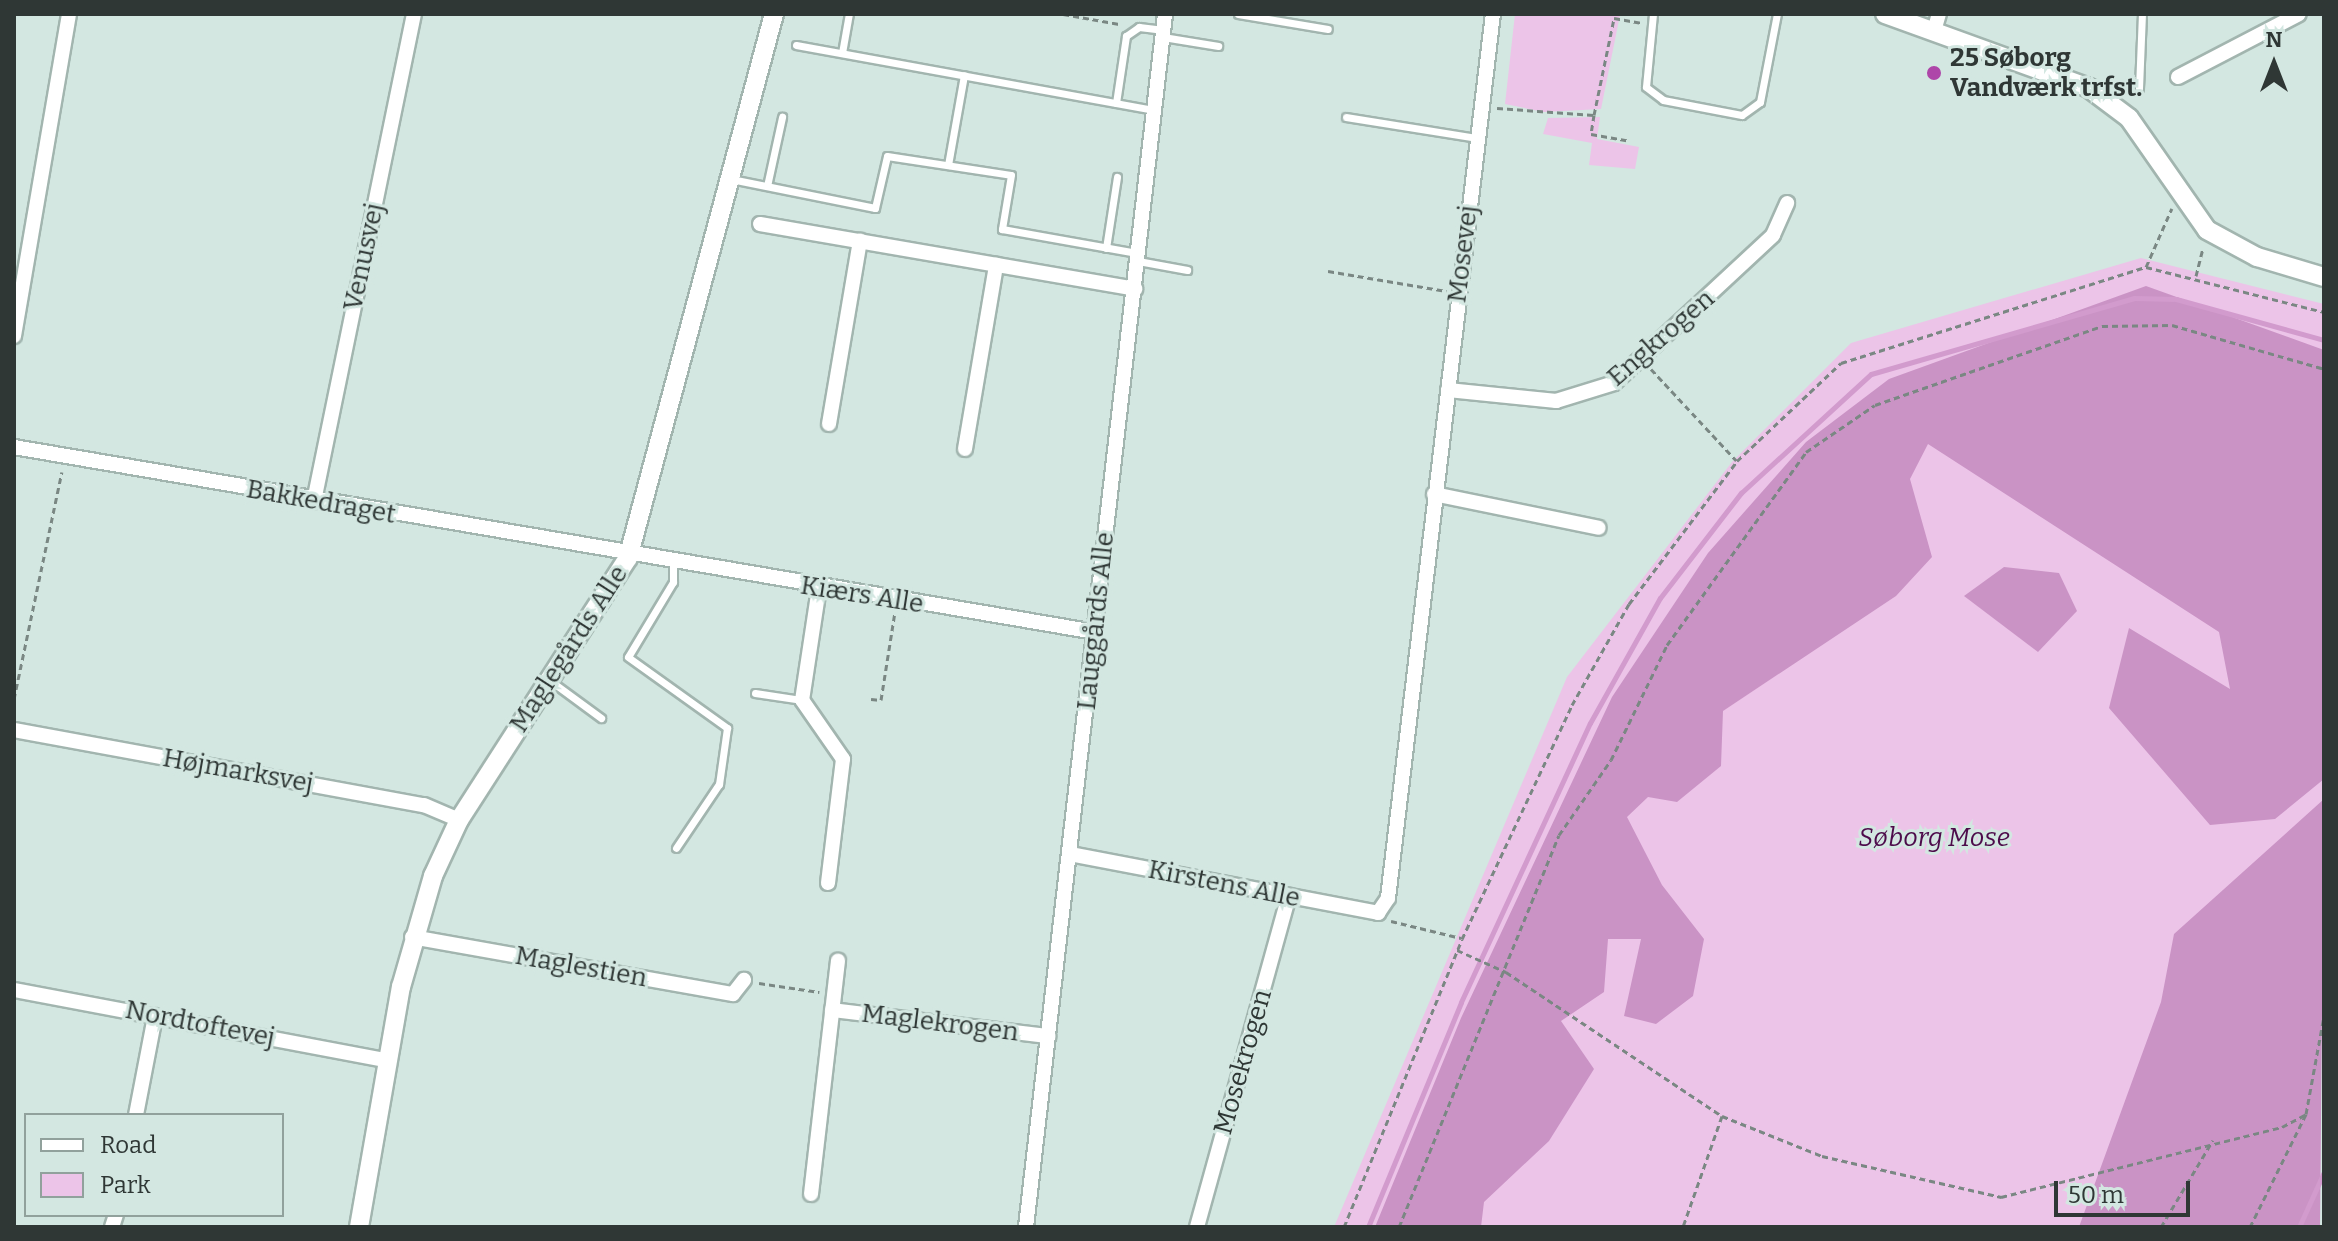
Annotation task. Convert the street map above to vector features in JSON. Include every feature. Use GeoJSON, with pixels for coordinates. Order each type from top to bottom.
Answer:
{"type":"FeatureCollection","features":[{"type":"Feature","properties":{"kind":"street"},"geometry":{"type":"LineString","coordinates":[[14,336],[69,14]]}},
{"type":"Feature","properties":{"kind":"street","name":"Venusvej"},"geometry":{"type":"LineString","coordinates":[[314,501],[414,14]]}},
{"type":"Feature","properties":{"kind":"street","name":"Maglegårds Alle"},"geometry":{"type":"LineString","coordinates":[[359,1227],[386,1060],[412,937],[459,820],[628,558],[774,14]]}},
{"type":"Feature","properties":{"kind":"street","name":"Lauggårds Alle"},"geometry":{"type":"LineString","coordinates":[[1026,1227],[1165,14]]}},
{"type":"Feature","properties":{"kind":"street","name":"Mosevej"},"geometry":{"type":"LineString","coordinates":[[1378,913],[1388,898],[1493,14]]}},
{"type":"Feature","properties":{"kind":"street"},"geometry":{"type":"LineString","coordinates":[[1885,14],[1936,23],[2068,78],[2106,99],[2145,139],[2178,198],[2207,230],[2257,257],[2324,277]]}},
{"type":"Feature","properties":{"kind":"street"},"geometry":{"type":"LineString","coordinates":[[2178,77],[2299,14]]}},
{"type":"Feature","properties":{"kind":"street","name":"Engkrogen"},"geometry":{"type":"LineString","coordinates":[[1448,390],[1556,401],[1589,395],[1643,361],[1773,235],[1787,203]]}},
{"type":"Feature","properties":{"kind":"street"},"geometry":{"type":"LineString","coordinates":[[760,224],[1135,289]]}},
{"type":"Feature","properties":{"kind":"street"},"geometry":{"type":"LineString","coordinates":[[829,424],[860,241]]}},
{"type":"Feature","properties":{"kind":"street"},"geometry":{"type":"LineString","coordinates":[[965,449],[996,265]]}},
{"type":"Feature","properties":{"kind":"street","name":"Bakkedraget"},"geometry":{"type":"LineString","coordinates":[[14,447],[628,558]]}},
{"type":"Feature","properties":{"kind":"street"},"geometry":{"type":"LineString","coordinates":[[1434,494],[1599,528]]}},
{"type":"Feature","properties":{"kind":"street","name":"Kiærs Alle"},"geometry":{"type":"LineString","coordinates":[[628,558],[1095,632]]}},
{"type":"Feature","properties":{"kind":"street"},"geometry":{"type":"LineString","coordinates":[[819,588],[802,700],[843,759],[828,883]]}},
{"type":"Feature","properties":{"kind":"street","name":"Højmarksvej"},"geometry":{"type":"LineString","coordinates":[[14,730],[424,805],[459,820]]}},
{"type":"Feature","properties":{"kind":"street","name":"Kirstens Alle"},"geometry":{"type":"LineString","coordinates":[[1070,854],[1378,913]]}},
{"type":"Feature","properties":{"kind":"street","name":"Mosekrogen"},"geometry":{"type":"LineString","coordinates":[[1197,1227],[1289,896]]}},
{"type":"Feature","properties":{"kind":"street","name":"Maglestien"},"geometry":{"type":"LineString","coordinates":[[412,937],[733,994],[744,980]]}},
{"type":"Feature","properties":{"kind":"street","name":"Maglekrogen"},"geometry":{"type":"LineString","coordinates":[[811,1194],[838,961]]}},
{"type":"Feature","properties":{"kind":"street","name":"Nordtoftevej"},"geometry":{"type":"LineString","coordinates":[[14,990],[386,1060]]}},
{"type":"Feature","properties":{"kind":"street","name":"Maglekrogen"},"geometry":{"type":"LineString","coordinates":[[833,1002],[1048,1036]]}},
{"type":"Feature","properties":{"kind":"street"},"geometry":{"type":"LineString","coordinates":[[136,1113],[155,1016]]}},
{"type":"Feature","properties":{"kind":"lane"},"geometry":{"type":"LineString","coordinates":[[842,53],[849,14]]}},
{"type":"Feature","properties":{"kind":"lane"},"geometry":{"type":"LineString","coordinates":[[1238,14],[1328,29]]}},
{"type":"Feature","properties":{"kind":"lane"},"geometry":{"type":"LineString","coordinates":[[1653,14],[1643,78],[1653,96],[1742,115],[1760,102],[1777,14]]}},
{"type":"Feature","properties":{"kind":"lane"},"geometry":{"type":"LineString","coordinates":[[2139,88],[2142,14]]}},
{"type":"Feature","properties":{"kind":"lane"},"geometry":{"type":"LineString","coordinates":[[1116,103],[1126,36],[1139,27],[1218,46]]}},
{"type":"Feature","properties":{"kind":"lane"},"geometry":{"type":"LineString","coordinates":[[796,45],[1153,110]]}},
{"type":"Feature","properties":{"kind":"lane"},"geometry":{"type":"LineString","coordinates":[[948,165],[964,75]]}},
{"type":"Feature","properties":{"kind":"lane"},"geometry":{"type":"LineString","coordinates":[[767,186],[782,117]]}},
{"type":"Feature","properties":{"kind":"lane"},"geometry":{"type":"LineString","coordinates":[[1346,117],[1477,138]]}},
{"type":"Feature","properties":{"kind":"lane"},"geometry":{"type":"LineString","coordinates":[[731,179],[875,208],[887,156],[1011,175],[1002,229],[1106,248],[1187,270]]}},
{"type":"Feature","properties":{"kind":"lane"},"geometry":{"type":"LineString","coordinates":[[1106,248],[1117,177]]}},
{"type":"Feature","properties":{"kind":"lane"},"geometry":{"type":"LineString","coordinates":[[673,565],[673,582],[628,657],[727,728],[719,784],[676,848]]}},
{"type":"Feature","properties":{"kind":"lane"},"geometry":{"type":"LineString","coordinates":[[550,680],[601,718]]}},
{"type":"Feature","properties":{"kind":"lane"},"geometry":{"type":"LineString","coordinates":[[755,693],[802,700]]}},
{"type":"Feature","properties":{"kind":"path"},"geometry":{"type":"LineString","coordinates":[[1063,14],[1139,27]]}},
{"type":"Feature","properties":{"kind":"path"},"geometry":{"type":"LineString","coordinates":[[1629,141],[1591,134],[1594,115],[1614,18],[1651,25]]}},
{"type":"Feature","properties":{"kind":"path"},"geometry":{"type":"LineString","coordinates":[[1481,105],[1594,115]]}},
{"type":"Feature","properties":{"kind":"path"},"geometry":{"type":"LineString","coordinates":[[2146,267],[2178,198]]}},
{"type":"Feature","properties":{"kind":"path"},"geometry":{"type":"LineString","coordinates":[[2196,276],[2207,230]]}},
{"type":"Feature","properties":{"kind":"path"},"geometry":{"type":"LineString","coordinates":[[1344,1227],[1462,939],[1572,705],[1629,604],[1737,461],[1841,363],[1867,350],[2146,267],[2196,276],[2324,312]]}},
{"type":"Feature","properties":{"kind":"path"},"geometry":{"type":"LineString","coordinates":[[1328,271],[1458,293]]}},
{"type":"Feature","properties":{"kind":"path"},"geometry":{"type":"LineString","coordinates":[[1399,1227],[1506,972],[1559,835],[1611,760],[1667,645],[1806,452],[1875,405],[2102,326],[2172,325],[2324,369]]}},
{"type":"Feature","properties":{"kind":"path"},"geometry":{"type":"LineString","coordinates":[[1643,361],[1737,461]]}},
{"type":"Feature","properties":{"kind":"path"},"geometry":{"type":"LineString","coordinates":[[14,699],[65,456]]}},
{"type":"Feature","properties":{"kind":"path"},"geometry":{"type":"LineString","coordinates":[[871,699],[881,700],[897,601]]}},
{"type":"Feature","properties":{"kind":"path"},"geometry":{"type":"LineString","coordinates":[[1378,913],[1462,939]]}},
{"type":"Feature","properties":{"kind":"path"},"geometry":{"type":"LineString","coordinates":[[1457,950],[1506,972],[1722,1116],[1822,1156],[2001,1197],[2213,1140],[2282,1127],[2306,1114]]}},
{"type":"Feature","properties":{"kind":"path"},"geometry":{"type":"LineString","coordinates":[[744,980],[833,1002]]}},
{"type":"Feature","properties":{"kind":"path"},"geometry":{"type":"LineString","coordinates":[[2250,1227],[2306,1114],[2324,1016]]}},
{"type":"Feature","properties":{"kind":"path"},"geometry":{"type":"LineString","coordinates":[[1683,1227],[1722,1116]]}},
{"type":"Feature","properties":{"kind":"path"},"geometry":{"type":"LineString","coordinates":[[2161,1227],[2213,1140]]}},
{"type":"Feature","properties":{"kind":"green space"},"geometry":{"type":"Polygon","coordinates":[[[1515,14],[1628,14],[1620,15],[1601,109],[1544,112],[1505,104],[1515,14]]]}},
{"type":"Feature","properties":{"kind":"green space"},"geometry":{"type":"Polygon","coordinates":[[[1600,117],[1597,139],[1639,147],[1635,169],[1589,165],[1592,143],[1543,134],[1548,118],[1600,117]]]}},
{"type":"Feature","properties":{"kind":"green space","name":"Søborg Mose"},"geometry":{"type":"Polygon","coordinates":[[[2141,258],[2324,304],[2320,1227],[1334,1227],[1567,677],[1732,462],[1851,343],[2141,258]]]}},
{"type":"Feature","properties":{"kind":"shaded area"},"geometry":{"type":"Polygon","coordinates":[[[2146,286],[2324,350],[2324,779],[2275,819],[2210,825],[2109,708],[2129,628],[2230,689],[2219,632],[1928,444],[1910,479],[1932,557],[1896,596],[1723,711],[1721,766],[1677,802],[1648,797],[1627,817],[1662,885],[1704,939],[1693,996],[1656,1024],[1624,1016],[1641,939],[1608,939],[1604,992],[1561,1021],[1594,1069],[1549,1141],[1484,1202],[1481,1227],[1375,1227],[1461,1018],[1612,697],[1708,553],[1806,442],[1889,379],[2146,286]]]}},
{"type":"Feature","properties":{"kind":"shaded area"},"geometry":{"type":"Polygon","coordinates":[[[2004,567],[2059,573],[2077,611],[2038,652],[1964,596],[2004,567]]]}},
{"type":"Feature","properties":{"kind":"shaded area"},"geometry":{"type":"Polygon","coordinates":[[[2324,799],[2320,1227],[2079,1227],[2161,1002],[2174,934],[2324,799]]]}},
{"type":"Feature","properties":{"kind":"waterway"},"geometry":{"type":"LineString","coordinates":[[1368,1227],[1461,1002],[1590,723],[1660,598],[1741,493],[1871,374],[2134,298],[2176,299],[2324,340]]}},
{"type":"Feature","properties":{"kind":"waterway"},"geometry":{"type":"LineString","coordinates":[[2299,1227],[2324,1172]]}},
{"type":"Feature","properties":{"kind":"place","name":"25 Søborg Vandværk trfst."},"geometry":{"type":"Point","coordinates":[1934,73]}}]}
